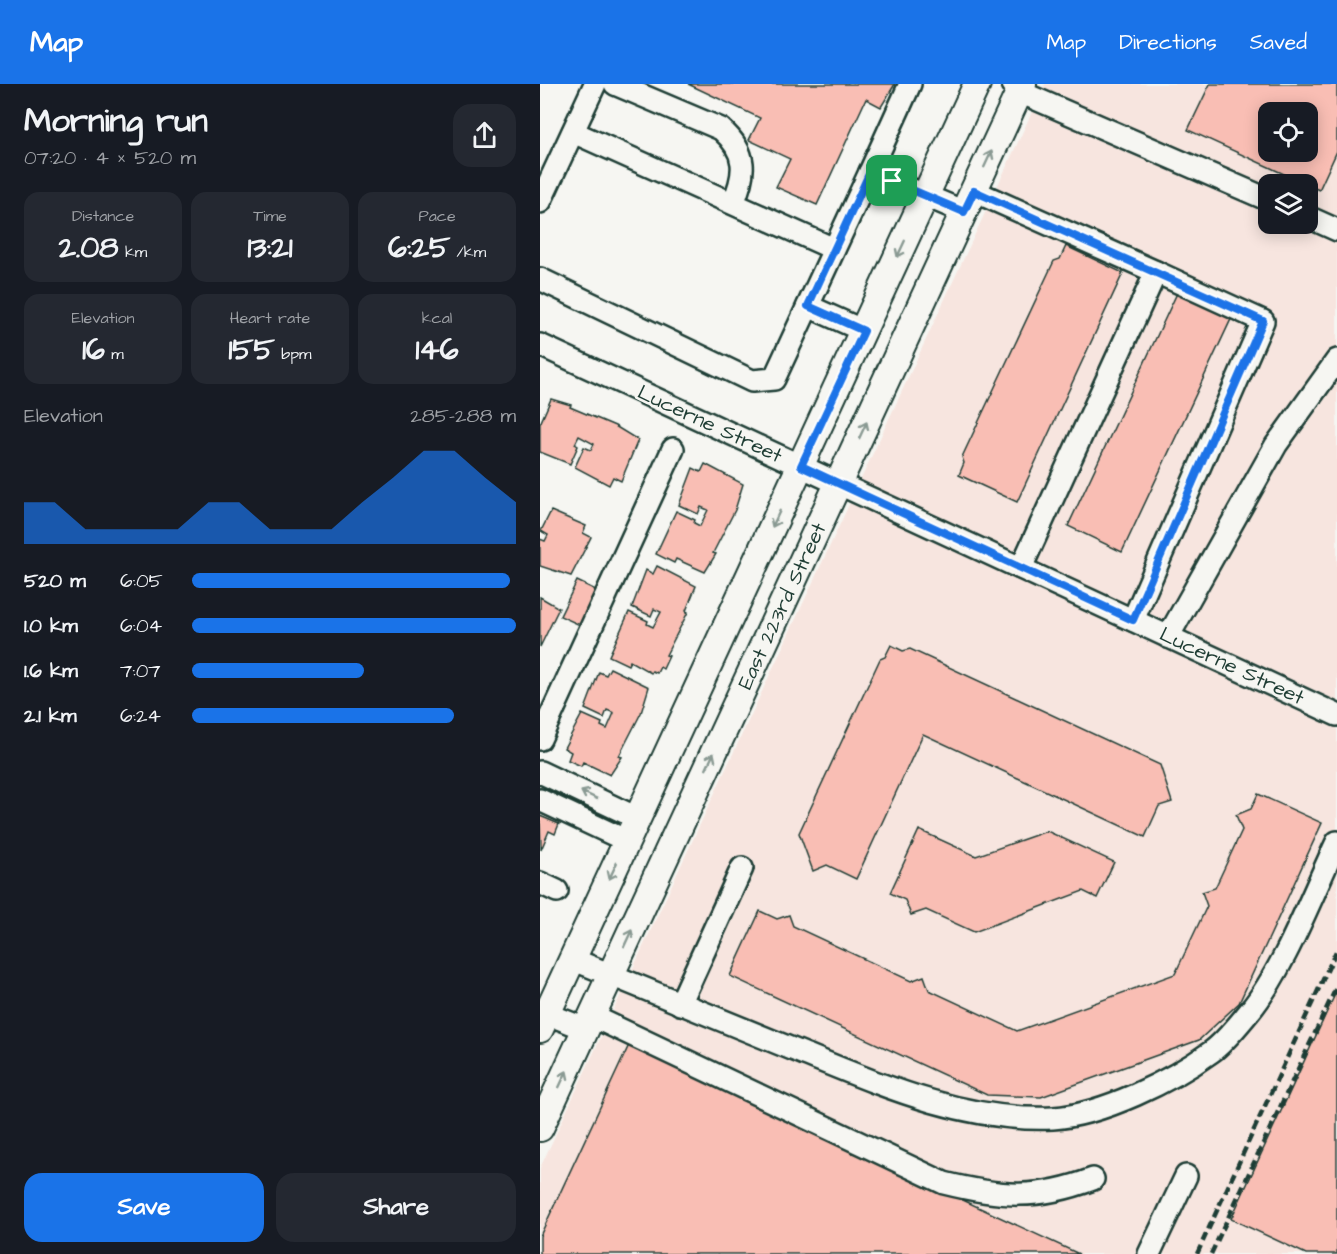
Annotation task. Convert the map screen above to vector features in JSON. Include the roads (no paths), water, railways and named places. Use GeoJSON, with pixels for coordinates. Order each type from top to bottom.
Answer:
{"type":"FeatureCollection","features":[{"type":"Feature","properties":{"kind":"main road","name":"East 223rd Street"},"geometry":{"type":"LineString","coordinates":[[542,1018],[573,959],[977,84]]}},
{"type":"Feature","properties":{"kind":"main road","name":"East 223rd Street"},"geometry":{"type":"LineString","coordinates":[[540,1128],[969,202],[1019,87]]}},
{"type":"Feature","properties":{"kind":"street"},"geometry":{"type":"LineString","coordinates":[[540,202],[595,84]]}},
{"type":"Feature","properties":{"kind":"street"},"geometry":{"type":"LineString","coordinates":[[615,84],[721,129],[727,135],[741,156],[743,169],[743,179],[733,203]]}},
{"type":"Feature","properties":{"kind":"street"},"geometry":{"type":"LineString","coordinates":[[540,279],[752,381],[774,379],[910,84]]}},
{"type":"Feature","properties":{"kind":"street"},"geometry":{"type":"LineString","coordinates":[[1019,87],[1258,195]]}},
{"type":"Feature","properties":{"kind":"street"},"geometry":{"type":"LineString","coordinates":[[573,132],[834,249]]}},
{"type":"Feature","properties":{"kind":"street"},"geometry":{"type":"LineString","coordinates":[[870,172],[926,195],[969,202],[1156,272],[1263,321],[1133,620]]}},
{"type":"Feature","properties":{"kind":"street"},"geometry":{"type":"LineString","coordinates":[[1318,221],[1337,230]]}},
{"type":"Feature","properties":{"kind":"street"},"geometry":{"type":"LineString","coordinates":[[1021,568],[1156,272]]}},
{"type":"Feature","properties":{"kind":"street"},"geometry":{"type":"LineString","coordinates":[[808,306],[864,331]]}},
{"type":"Feature","properties":{"kind":"street","name":"Lucerne Street"},"geometry":{"type":"LineString","coordinates":[[540,345],[1337,715]]}},
{"type":"Feature","properties":{"kind":"street"},"geometry":{"type":"LineString","coordinates":[[1168,636],[1276,445],[1337,360]]}},
{"type":"Feature","properties":{"kind":"street"},"geometry":{"type":"LineString","coordinates":[[540,739],[673,449]]}},
{"type":"Feature","properties":{"kind":"street"},"geometry":{"type":"LineString","coordinates":[[540,772],[632,830]]}},
{"type":"Feature","properties":{"kind":"street"},"geometry":{"type":"LineString","coordinates":[[540,800],[632,830]]}},
{"type":"Feature","properties":{"kind":"street"},"geometry":{"type":"LineString","coordinates":[[573,959],[862,1077],[977,1113],[1018,1118],[1055,1118],[1112,1105],[1178,1072],[1213,1051],[1251,1010],[1274,973],[1337,842]]}},
{"type":"Feature","properties":{"kind":"street"},"geometry":{"type":"LineString","coordinates":[[680,1004],[742,868]]}},
{"type":"Feature","properties":{"kind":"street"},"geometry":{"type":"LineString","coordinates":[[542,1018],[589,1023],[944,1182],[1001,1195],[1033,1196],[1066,1189],[1093,1179]]}},
{"type":"Feature","properties":{"kind":"street"},"geometry":{"type":"LineString","coordinates":[[1149,1254],[1186,1176]]}},
{"type":"Feature","properties":{"kind":"railway"},"geometry":{"type":"LineString","coordinates":[[1197,1254],[1337,949]]}},
{"type":"Feature","properties":{"kind":"railway"},"geometry":{"type":"LineString","coordinates":[[1211,1254],[1337,986]]}}]}
